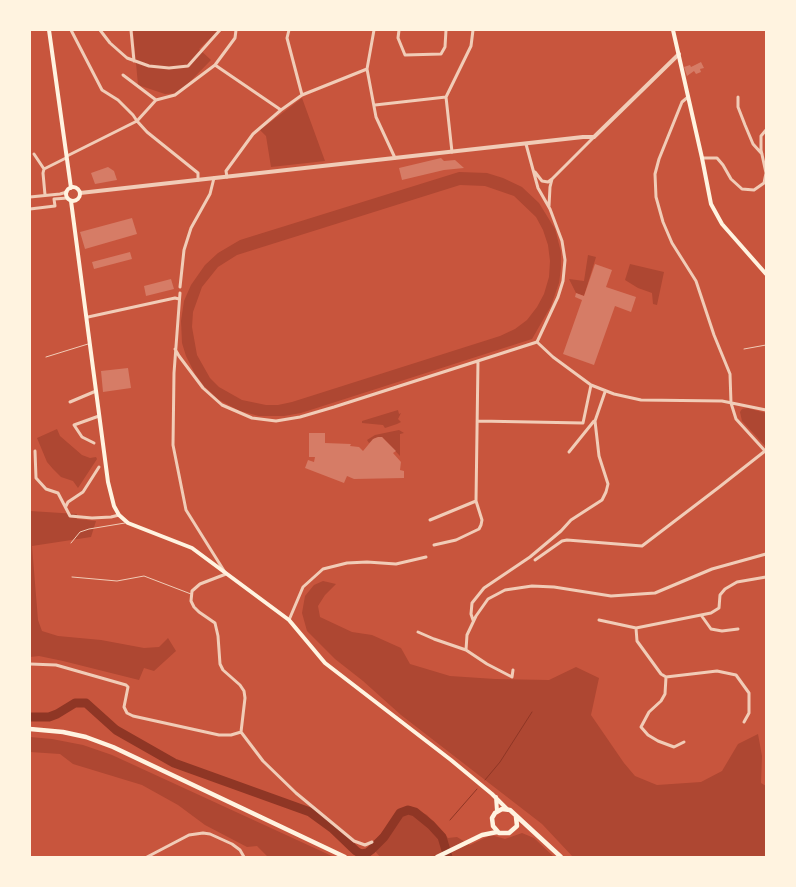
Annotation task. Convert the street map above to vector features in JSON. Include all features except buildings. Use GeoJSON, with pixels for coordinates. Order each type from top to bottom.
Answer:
{"type":"FeatureCollection","features":[{"type":"Feature","properties":{"kind":"main road"},"geometry":{"type":"LineString","coordinates":[[49,30],[71,188]]}},
{"type":"Feature","properties":{"kind":"main road"},"geometry":{"type":"LineString","coordinates":[[673,30],[711,204],[722,224],[766,274]]}},
{"type":"Feature","properties":{"kind":"main road"},"geometry":{"type":"LineString","coordinates":[[70,200],[79,199],[80,193],[77,188],[71,188],[67,192],[70,200],[88,317],[108,482],[114,506],[119,515],[128,523],[192,548],[289,620],[325,663],[431,743],[496,797],[561,857]]}},
{"type":"Feature","properties":{"kind":"main road"},"geometry":{"type":"LineString","coordinates":[[30,728],[86,737],[113,747],[344,857]]}},
{"type":"Feature","properties":{"kind":"main road"},"geometry":{"type":"LineString","coordinates":[[482,835],[492,824],[497,811],[496,797]]}},
{"type":"Feature","properties":{"kind":"main road"},"geometry":{"type":"LineString","coordinates":[[497,811],[507,809]]}},
{"type":"Feature","properties":{"kind":"main road"},"geometry":{"type":"LineString","coordinates":[[516,817],[516,828]]}},
{"type":"Feature","properties":{"kind":"main road"},"geometry":{"type":"LineString","coordinates":[[492,824],[496,832]]}},
{"type":"Feature","properties":{"kind":"main road"},"geometry":{"type":"LineString","coordinates":[[437,857],[482,835],[496,832],[507,834],[516,828],[530,828]]}},
{"type":"Feature","properties":{"kind":"street"},"geometry":{"type":"LineString","coordinates":[[71,30],[102,90],[118,100],[134,115],[147,132],[198,173],[198,180]]}},
{"type":"Feature","properties":{"kind":"street"},"geometry":{"type":"LineString","coordinates":[[100,30],[122,54],[134,62],[169,68],[188,66],[220,30]]}},
{"type":"Feature","properties":{"kind":"street"},"geometry":{"type":"LineString","coordinates":[[131,30],[134,62]]}},
{"type":"Feature","properties":{"kind":"street"},"geometry":{"type":"LineString","coordinates":[[45,196],[42,173],[44,170],[137,121],[156,100],[175,96],[215,65],[235,38],[236,30]]}},
{"type":"Feature","properties":{"kind":"street"},"geometry":{"type":"LineString","coordinates":[[289,30],[287,38],[302,95]]}},
{"type":"Feature","properties":{"kind":"street"},"geometry":{"type":"LineString","coordinates":[[374,30],[367,69],[376,117],[394,158]]}},
{"type":"Feature","properties":{"kind":"street"},"geometry":{"type":"LineString","coordinates":[[399,30],[398,38],[405,56],[441,54],[445,48],[446,30]]}},
{"type":"Feature","properties":{"kind":"street"},"geometry":{"type":"LineString","coordinates":[[452,152],[446,97],[471,46],[473,30]]}},
{"type":"Feature","properties":{"kind":"street"},"geometry":{"type":"LineString","coordinates":[[533,169],[542,181],[548,182],[552,179],[679,54]]}},
{"type":"Feature","properties":{"kind":"street"},"geometry":{"type":"LineString","coordinates":[[215,65],[281,110]]}},
{"type":"Feature","properties":{"kind":"street"},"geometry":{"type":"LineString","coordinates":[[227,177],[226,171],[253,134],[281,110],[302,95],[367,69]]}},
{"type":"Feature","properties":{"kind":"street"},"geometry":{"type":"LineString","coordinates":[[123,75],[156,100]]}},
{"type":"Feature","properties":{"kind":"street"},"geometry":{"type":"LineString","coordinates":[[375,105],[446,97]]}},
{"type":"Feature","properties":{"kind":"street"},"geometry":{"type":"LineString","coordinates":[[535,560],[562,541],[567,540],[642,546],[765,451],[738,422],[732,403],[730,374],[714,335],[696,281],[672,243],[663,222],[656,196],[655,174],[659,159],[682,102],[688,97]]}},
{"type":"Feature","properties":{"kind":"street"},"geometry":{"type":"LineString","coordinates":[[738,97],[738,107],[753,144],[758,152],[762,154]]}},
{"type":"Feature","properties":{"kind":"street"},"geometry":{"type":"LineString","coordinates":[[702,158],[717,158],[731,179],[742,189],[754,190],[764,182],[766,173],[761,136],[766,130]]}},
{"type":"Feature","properties":{"kind":"street"},"geometry":{"type":"LineString","coordinates":[[80,193],[583,137],[594,138]]}},
{"type":"Feature","properties":{"kind":"street"},"geometry":{"type":"LineString","coordinates":[[175,348],[203,388],[222,405],[252,418],[276,420],[300,417],[537,342],[558,298],[564,280],[565,260],[562,241],[549,207],[538,188],[526,144]]}},
{"type":"Feature","properties":{"kind":"street"},"geometry":{"type":"LineString","coordinates":[[34,154],[44,170]]}},
{"type":"Feature","properties":{"kind":"street"},"geometry":{"type":"LineString","coordinates":[[180,287],[184,250],[191,228],[210,194],[214,178]]}},
{"type":"Feature","properties":{"kind":"street"},"geometry":{"type":"LineString","coordinates":[[549,207],[552,179]]}},
{"type":"Feature","properties":{"kind":"street"},"geometry":{"type":"LineString","coordinates":[[54,197],[67,192]]}},
{"type":"Feature","properties":{"kind":"street"},"geometry":{"type":"LineString","coordinates":[[30,197],[45,196],[70,200]]}},
{"type":"Feature","properties":{"kind":"street"},"geometry":{"type":"LineString","coordinates":[[30,209],[55,206],[54,197]]}},
{"type":"Feature","properties":{"kind":"street"},"geometry":{"type":"LineString","coordinates":[[180,293],[174,365],[173,445],[188,516],[226,574],[200,584],[192,591],[191,601],[194,607],[215,623],[220,664],[223,670],[244,691],[245,698],[241,732],[263,762],[296,793],[354,841],[364,845],[372,842]]}},
{"type":"Feature","properties":{"kind":"street"},"geometry":{"type":"LineString","coordinates":[[88,317],[175,298],[179,299]]}},
{"type":"Feature","properties":{"kind":"street"},"geometry":{"type":"LineString","coordinates":[[537,342],[553,357],[591,385],[606,392],[641,400],[722,401],[766,410]]}},
{"type":"Feature","properties":{"kind":"street"},"geometry":{"type":"LineString","coordinates":[[434,546],[456,540],[479,528],[482,520],[476,502],[478,361]]}},
{"type":"Feature","properties":{"kind":"street"},"geometry":{"type":"LineString","coordinates":[[174,365],[178,362],[185,364]]}},
{"type":"Feature","properties":{"kind":"street"},"geometry":{"type":"LineString","coordinates":[[478,421],[583,423],[591,385]]}},
{"type":"Feature","properties":{"kind":"street"},"geometry":{"type":"LineString","coordinates":[[70,402],[97,390]]}},
{"type":"Feature","properties":{"kind":"street"},"geometry":{"type":"LineString","coordinates":[[473,621],[471,614],[472,604],[484,588],[530,557],[571,520],[602,500],[608,484],[599,456],[595,421],[606,392]]}},
{"type":"Feature","properties":{"kind":"street"},"geometry":{"type":"LineString","coordinates":[[94,443],[82,437],[74,425],[100,415]]}},
{"type":"Feature","properties":{"kind":"street"},"geometry":{"type":"LineString","coordinates":[[570,452],[590,424],[595,421]]}},
{"type":"Feature","properties":{"kind":"street"},"geometry":{"type":"LineString","coordinates":[[35,451],[36,478],[46,489],[58,493],[63,499],[67,513],[72,517],[111,517],[119,515]]}},
{"type":"Feature","properties":{"kind":"street"},"geometry":{"type":"LineString","coordinates":[[65,509],[68,502],[85,489],[99,467]]}},
{"type":"Feature","properties":{"kind":"street"},"geometry":{"type":"LineString","coordinates":[[430,520],[476,502]]}},
{"type":"Feature","properties":{"kind":"street"},"geometry":{"type":"LineString","coordinates":[[466,650],[467,635],[473,621],[488,598],[505,590],[532,586],[554,587],[611,596],[656,593],[712,569],[766,554]]}},
{"type":"Feature","properties":{"kind":"street"},"geometry":{"type":"LineString","coordinates":[[289,620],[303,587],[323,569],[347,563],[396,564],[426,557]]}},
{"type":"Feature","properties":{"kind":"street"},"geometry":{"type":"LineString","coordinates":[[599,620],[636,628],[701,615],[717,610],[720,605],[720,595],[722,592],[737,582],[766,577]]}},
{"type":"Feature","properties":{"kind":"street"},"geometry":{"type":"LineString","coordinates":[[701,615],[711,629],[722,631],[738,629]]}},
{"type":"Feature","properties":{"kind":"street"},"geometry":{"type":"LineString","coordinates":[[636,628],[637,641],[661,674],[666,677],[717,671],[736,675],[749,693],[749,712],[744,722]]}},
{"type":"Feature","properties":{"kind":"street"},"geometry":{"type":"LineString","coordinates":[[418,632],[466,650],[512,677],[513,670]]}},
{"type":"Feature","properties":{"kind":"street"},"geometry":{"type":"LineString","coordinates":[[30,664],[56,665],[126,685],[128,687],[124,707],[127,713],[134,716],[219,735],[231,735],[241,732]]}},
{"type":"Feature","properties":{"kind":"street"},"geometry":{"type":"LineString","coordinates":[[666,677],[665,694],[661,701],[648,712],[642,727],[648,735],[674,747],[684,742]]}},
{"type":"Feature","properties":{"kind":"street"},"geometry":{"type":"LineString","coordinates":[[147,857],[192,834],[203,832],[235,846],[244,857]]}},
{"type":"Feature","properties":{"kind":"lane"},"geometry":{"type":"LineString","coordinates":[[46,357],[91,343]]}},
{"type":"Feature","properties":{"kind":"lane"},"geometry":{"type":"LineString","coordinates":[[744,349],[766,345]]}},
{"type":"Feature","properties":{"kind":"lane"},"geometry":{"type":"LineString","coordinates":[[70,543],[80,532],[89,528],[128,523]]}},
{"type":"Feature","properties":{"kind":"lane"},"geometry":{"type":"LineString","coordinates":[[72,577],[117,581],[144,576],[178,588],[191,595]]}},
{"type":"Feature","properties":{"kind":"shaded area"},"geometry":{"type":"Polygon","coordinates":[[[133,30],[219,30],[199,49],[211,60],[179,93],[165,94],[138,85],[133,30]]]}},
{"type":"Feature","properties":{"kind":"shaded area"},"geometry":{"type":"Polygon","coordinates":[[[302,98],[325,161],[271,167],[266,136],[260,130],[302,98]]]}},
{"type":"Feature","properties":{"kind":"shaded area"},"geometry":{"type":"Polygon","coordinates":[[[459,172],[487,173],[522,187],[539,203],[555,229],[561,252],[561,268],[559,283],[551,306],[532,339],[301,413],[284,416],[259,416],[240,411],[219,400],[204,386],[195,374],[182,343],[181,321],[184,301],[191,285],[205,265],[218,253],[240,240],[459,172]],[[460,185],[237,255],[218,267],[202,287],[193,312],[192,327],[197,355],[210,378],[219,387],[242,400],[266,405],[278,405],[500,336],[515,329],[527,320],[544,294],[549,277],[548,245],[536,217],[514,196],[485,186],[460,185]]]}},
{"type":"Feature","properties":{"kind":"shaded area"},"geometry":{"type":"Polygon","coordinates":[[[588,255],[596,257],[584,296],[576,293],[569,279],[584,281],[588,255]]]}},
{"type":"Feature","properties":{"kind":"shaded area"},"geometry":{"type":"Polygon","coordinates":[[[630,264],[664,272],[657,305],[653,304],[652,293],[638,288],[625,280],[630,264]]]}},
{"type":"Feature","properties":{"kind":"shaded area"},"geometry":{"type":"Polygon","coordinates":[[[747,408],[766,413],[766,447],[742,421],[740,412],[742,409],[747,408]]]}},
{"type":"Feature","properties":{"kind":"shaded area"},"geometry":{"type":"Polygon","coordinates":[[[398,410],[399,414],[401,413],[398,419],[401,422],[397,424],[385,428],[383,425],[362,423],[362,421],[398,410]]]}},
{"type":"Feature","properties":{"kind":"shaded area"},"geometry":{"type":"Polygon","coordinates":[[[57,429],[60,436],[82,455],[90,458],[96,457],[97,459],[78,488],[73,481],[61,477],[47,462],[37,438],[57,429]]]}},
{"type":"Feature","properties":{"kind":"shaded area"},"geometry":{"type":"Polygon","coordinates":[[[399,430],[404,433],[400,434],[400,456],[382,437],[375,438],[369,443],[367,440],[375,435],[399,430]]]}},
{"type":"Feature","properties":{"kind":"shaded area"},"geometry":{"type":"Polygon","coordinates":[[[30,511],[77,514],[77,519],[96,521],[91,537],[32,546],[38,620],[42,631],[58,636],[101,640],[144,648],[159,647],[168,638],[176,651],[154,671],[144,668],[139,680],[63,661],[39,656],[30,657],[30,511]]]}},
{"type":"Feature","properties":{"kind":"shaded area"},"geometry":{"type":"Polygon","coordinates":[[[323,581],[336,584],[325,595],[318,606],[320,617],[352,632],[372,635],[401,648],[410,664],[450,676],[549,680],[576,667],[599,678],[591,715],[635,776],[657,785],[701,782],[722,771],[738,744],[758,734],[762,756],[761,783],[766,786],[766,857],[573,857],[542,824],[401,715],[335,659],[307,631],[302,613],[305,596],[314,585],[323,581]]]}},
{"type":"Feature","properties":{"kind":"shaded area"},"geometry":{"type":"Polygon","coordinates":[[[30,737],[83,745],[112,755],[334,857],[268,857],[257,846],[247,847],[205,825],[178,805],[142,785],[73,764],[60,754],[30,752],[30,737]]]}},
{"type":"Feature","properties":{"kind":"shaded area"},"geometry":{"type":"Polygon","coordinates":[[[410,806],[427,815],[448,838],[457,837],[470,845],[491,835],[505,839],[522,833],[534,838],[554,857],[380,857],[370,845],[395,816],[410,806]]]}},
{"type":"Feature","properties":{"kind":"waterway"},"geometry":{"type":"LineString","coordinates":[[30,717],[49,717],[75,703],[86,703],[116,730],[174,763],[310,812],[332,828],[361,854],[367,853],[384,837],[400,813],[408,810],[415,812],[442,837],[448,857]]}},
{"type":"Feature","properties":{"kind":"waterway"},"geometry":{"type":"LineString","coordinates":[[485,780],[500,762],[532,712]]}},
{"type":"Feature","properties":{"kind":"waterway"},"geometry":{"type":"LineString","coordinates":[[450,820],[477,789]]}}]}
